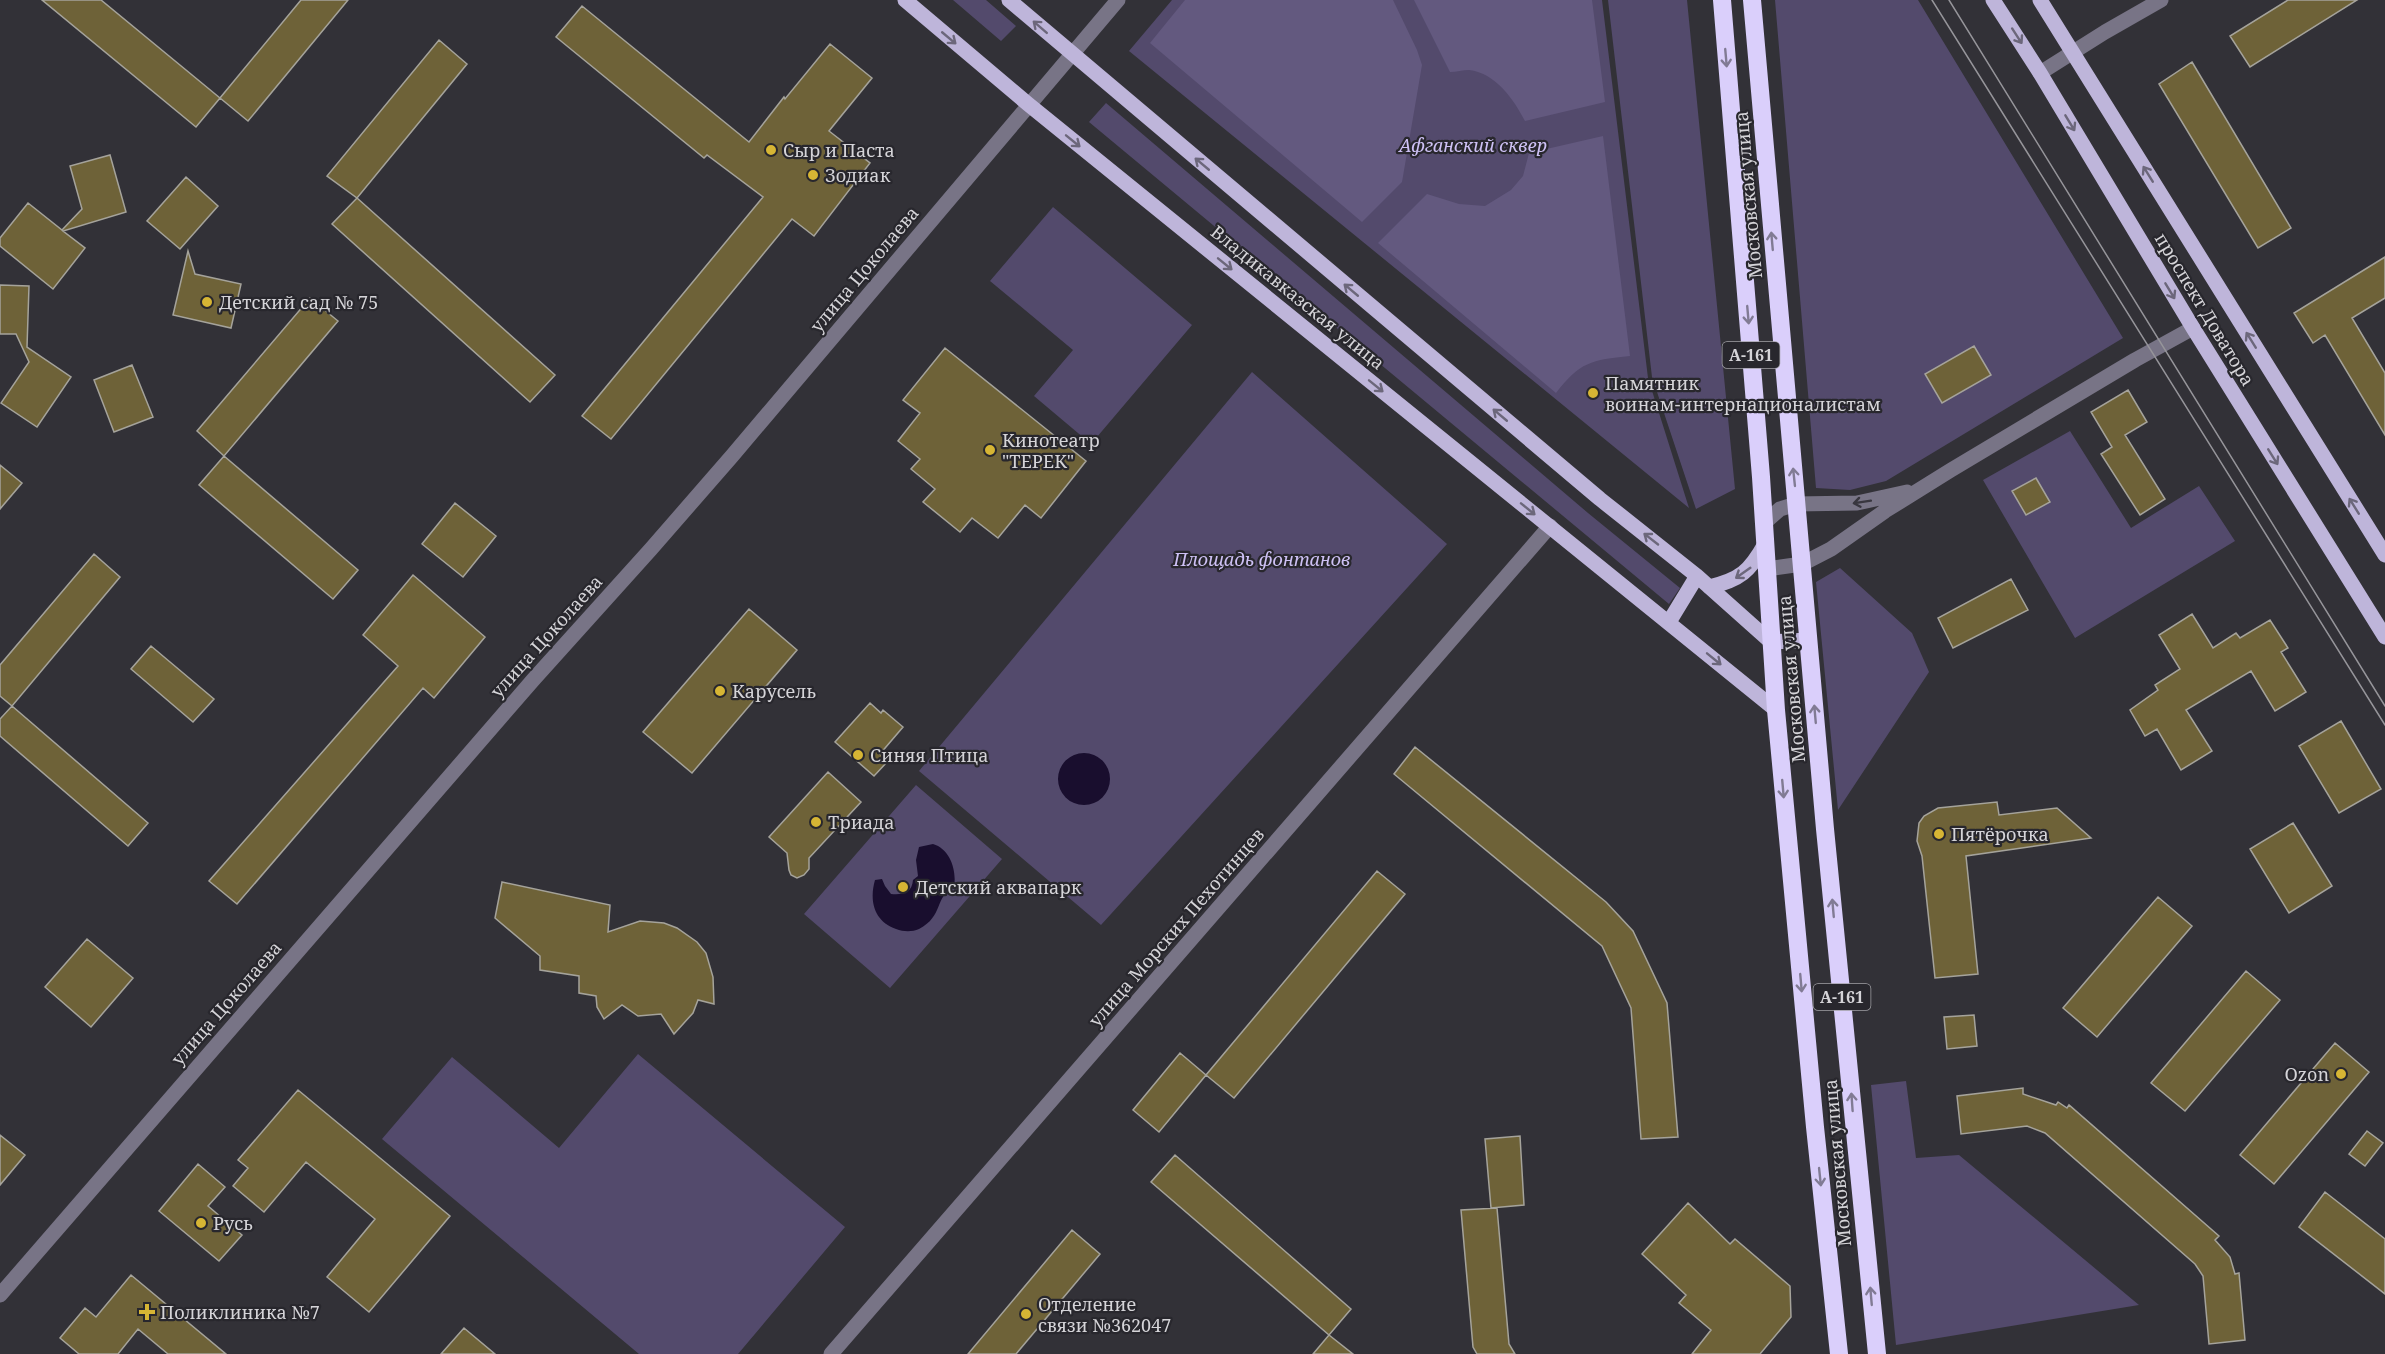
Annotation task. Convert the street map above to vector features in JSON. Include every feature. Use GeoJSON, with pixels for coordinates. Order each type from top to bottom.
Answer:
{"type":"FeatureCollection","features":[{"type":"Feature","properties":{"kind":"highway","name":"Московская улица"},"geometry":{"type":"LineString","coordinates":[[1722,0],[1764,523],[1776,710],[1839,1354]]}},
{"type":"Feature","properties":{"kind":"highway","name":"Московская улица"},"geometry":{"type":"LineString","coordinates":[[1752,0],[1825,829],[1877,1354]]}},
{"type":"Feature","properties":{"kind":"main road","name":"Владикавказская улица"},"geometry":{"type":"LineString","coordinates":[[905,0],[1028,104],[1776,710]]}},
{"type":"Feature","properties":{"kind":"main road","name":"Владикавказская улица"},"geometry":{"type":"LineString","coordinates":[[1009,0],[1071,55],[1600,499],[1696,576],[1771,642]]}},
{"type":"Feature","properties":{"kind":"main road","name":"проспект Доватора"},"geometry":{"type":"LineString","coordinates":[[1993,0],[2385,637]]}},
{"type":"Feature","properties":{"kind":"main road","name":"проспект Доватора"},"geometry":{"type":"LineString","coordinates":[[2040,0],[2385,555]]}},
{"type":"Feature","properties":{"kind":"main road"},"geometry":{"type":"LineString","coordinates":[[1709,587],[1727,583],[1747,572],[1765,544]]}},
{"type":"Feature","properties":{"kind":"main road"},"geometry":{"type":"LineString","coordinates":[[1669,622],[1696,576]]}},
{"type":"Feature","properties":{"kind":"main road"},"geometry":{"type":"LineString","coordinates":[[1771,642],[1809,640]]}},
{"type":"Feature","properties":{"kind":"street","name":"улица Цоколаева"},"geometry":{"type":"LineString","coordinates":[[0,1295],[517,697],[725,464],[1118,0]]}},
{"type":"Feature","properties":{"kind":"street"},"geometry":{"type":"LineString","coordinates":[[2040,73],[2161,0]]}},
{"type":"Feature","properties":{"kind":"street"},"geometry":{"type":"LineString","coordinates":[[1766,569],[1802,564],[1831,549],[1919,490],[2134,360],[2193,328]]}},
{"type":"Feature","properties":{"kind":"street"},"geometry":{"type":"LineString","coordinates":[[1764,523],[1780,509],[1796,504],[1857,503],[1919,490]]}},
{"type":"Feature","properties":{"kind":"street","name":"улица Морских Пехотинцев"},"geometry":{"type":"LineString","coordinates":[[831,1354],[1550,526]]}},
{"type":"Feature","properties":{"kind":"green space"},"geometry":{"type":"Polygon","coordinates":[[[953,0],[986,0],[1016,26],[1001,41],[953,0]]]}},
{"type":"Feature","properties":{"kind":"green space","name":"Афганский сквер"},"geometry":{"type":"Polygon","coordinates":[[[1172,0],[1602,0],[1648,378],[1689,508],[1129,51],[1172,0]]]}},
{"type":"Feature","properties":{"kind":"green space"},"geometry":{"type":"Polygon","coordinates":[[[1608,0],[1687,0],[1735,489],[1696,509],[1652,377],[1608,0]]]}},
{"type":"Feature","properties":{"kind":"green space"},"geometry":{"type":"Polygon","coordinates":[[[1775,0],[1918,0],[2123,338],[1886,481],[1850,490],[1816,488],[1775,0]]]}},
{"type":"Feature","properties":{"kind":"green space"},"geometry":{"type":"Polygon","coordinates":[[[1106,103],[1588,513],[1680,588],[1669,604],[1089,122],[1106,103]]]}},
{"type":"Feature","properties":{"kind":"green space"},"geometry":{"type":"Polygon","coordinates":[[[1053,207],[1192,325],[1091,444],[1034,396],[1073,350],[990,281],[1053,207]]]}},
{"type":"Feature","properties":{"kind":"green space","name":"Площадь фонтанов"},"geometry":{"type":"Polygon","coordinates":[[[1252,372],[1447,544],[1101,925],[919,771],[1252,372]]]}},
{"type":"Feature","properties":{"kind":"green space"},"geometry":{"type":"Polygon","coordinates":[[[2070,431],[2131,528],[2199,486],[2235,541],[2075,638],[1983,480],[2070,431]]]}},
{"type":"Feature","properties":{"kind":"green space"},"geometry":{"type":"Polygon","coordinates":[[[1840,568],[1912,633],[1929,672],[1838,810],[1816,582],[1840,568]]]}},
{"type":"Feature","properties":{"kind":"green space","name":"Детский аквапарк"},"geometry":{"type":"Polygon","coordinates":[[[916,785],[1002,859],[890,988],[804,914],[916,785]]]}},
{"type":"Feature","properties":{"kind":"green space"},"geometry":{"type":"Polygon","coordinates":[[[638,1054],[845,1227],[738,1354],[639,1354],[382,1139],[452,1057],[559,1148],[638,1054]]]}},
{"type":"Feature","properties":{"kind":"green space"},"geometry":{"type":"Polygon","coordinates":[[[1906,1081],[1916,1158],[1959,1155],[2139,1305],[1896,1345],[1871,1085],[1906,1081]]]}},
{"type":"Feature","properties":{"kind":"shaded area"},"geometry":{"type":"Polygon","coordinates":[[[1185,0],[1393,0],[1422,65],[1402,182],[1362,222],[1150,43],[1185,0]]]}},
{"type":"Feature","properties":{"kind":"shaded area"},"geometry":{"type":"Polygon","coordinates":[[[1414,0],[1592,0],[1605,102],[1525,121],[1510,96],[1488,76],[1469,70],[1450,72],[1414,0]]]}},
{"type":"Feature","properties":{"kind":"shaded area"},"geometry":{"type":"Polygon","coordinates":[[[1603,136],[1630,356],[1587,364],[1572,375],[1556,393],[1378,243],[1427,194],[1459,204],[1485,206],[1511,190],[1523,176],[1529,153],[1603,136]]]}},
{"type":"Feature","properties":{"kind":"shaded area"},"geometry":{"type":"Polygon","coordinates":[[[1079,753],[1089,753],[1098,757],[1106,765],[1110,779],[1106,793],[1098,801],[1089,805],[1079,805],[1070,801],[1062,793],[1058,784],[1058,774],[1062,765],[1070,757],[1079,753]]]}},
{"type":"Feature","properties":{"kind":"shaded area"},"geometry":{"type":"Polygon","coordinates":[[[933,844],[944,850],[951,861],[954,887],[944,896],[936,913],[927,924],[914,931],[896,929],[883,921],[875,909],[873,888],[875,880],[882,879],[891,894],[906,892],[918,876],[916,860],[919,847],[933,844]]]}},
{"type":"Feature","properties":{"kind":"building"},"geometry":{"type":"Polygon","coordinates":[[[42,0],[101,0],[220,98],[196,127],[42,0]]]}},
{"type":"Feature","properties":{"kind":"building"},"geometry":{"type":"Polygon","coordinates":[[[301,0],[348,0],[248,121],[220,98],[301,0]]]}},
{"type":"Feature","properties":{"kind":"building"},"geometry":{"type":"Polygon","coordinates":[[[2288,0],[2357,0],[2250,67],[2230,36],[2288,0]]]}},
{"type":"Feature","properties":{"kind":"building"},"geometry":{"type":"Polygon","coordinates":[[[582,6],[749,142],[830,44],[872,78],[829,131],[870,163],[814,236],[792,219],[611,439],[582,416],[763,197],[707,155],[704,158],[556,37],[582,6]]]}},
{"type":"Feature","properties":{"kind":"building"},"geometry":{"type":"Polygon","coordinates":[[[439,40],[467,64],[357,198],[327,176],[439,40]]]}},
{"type":"Feature","properties":{"kind":"building"},"geometry":{"type":"Polygon","coordinates":[[[2192,62],[2291,228],[2258,248],[2159,84],[2192,62]]]}},
{"type":"Feature","properties":{"kind":"building"},"geometry":{"type":"Polygon","coordinates":[[[110,155],[126,212],[63,231],[85,248],[53,289],[0,246],[0,238],[28,203],[62,230],[82,209],[70,166],[110,155]]]}},
{"type":"Feature","properties":{"kind":"building"},"geometry":{"type":"Polygon","coordinates":[[[186,177],[218,206],[180,249],[147,221],[186,177]]]}},
{"type":"Feature","properties":{"kind":"building"},"geometry":{"type":"Polygon","coordinates":[[[357,198],[555,375],[530,402],[332,224],[357,198]]]}},
{"type":"Feature","properties":{"kind":"building"},"geometry":{"type":"Polygon","coordinates":[[[188,251],[195,274],[241,284],[231,328],[173,315],[188,251]]]}},
{"type":"Feature","properties":{"kind":"building"},"geometry":{"type":"Polygon","coordinates":[[[2385,257],[2385,298],[2352,318],[2385,373],[2385,435],[2325,335],[2313,343],[2294,313],[2385,257]]]}},
{"type":"Feature","properties":{"kind":"building"},"geometry":{"type":"Polygon","coordinates":[[[0,285],[29,286],[27,347],[71,377],[37,427],[1,403],[29,362],[16,334],[0,334],[0,285]]]}},
{"type":"Feature","properties":{"kind":"building"},"geometry":{"type":"Polygon","coordinates":[[[310,298],[338,321],[224,456],[197,431],[310,298]]]}},
{"type":"Feature","properties":{"kind":"building"},"geometry":{"type":"Polygon","coordinates":[[[1974,346],[1991,375],[1942,403],[1925,374],[1974,346]]]}},
{"type":"Feature","properties":{"kind":"building","name":"Кинотеатр \"ТЕРЕК\""},"geometry":{"type":"Polygon","coordinates":[[[945,348],[1086,461],[1041,518],[1025,505],[998,538],[972,518],[960,532],[923,502],[935,489],[911,469],[920,459],[898,441],[920,413],[903,400],[945,348]]]}},
{"type":"Feature","properties":{"kind":"building"},"geometry":{"type":"Polygon","coordinates":[[[132,365],[153,417],[114,432],[94,380],[132,365]]]}},
{"type":"Feature","properties":{"kind":"building"},"geometry":{"type":"Polygon","coordinates":[[[2128,390],[2147,422],[2125,435],[2165,499],[2140,515],[2101,454],[2112,447],[2091,412],[2128,390]]]}},
{"type":"Feature","properties":{"kind":"building"},"geometry":{"type":"Polygon","coordinates":[[[224,456],[358,570],[333,599],[199,485],[224,456]]]}},
{"type":"Feature","properties":{"kind":"building"},"geometry":{"type":"Polygon","coordinates":[[[0,465],[22,483],[0,509],[0,465]]]}},
{"type":"Feature","properties":{"kind":"building"},"geometry":{"type":"Polygon","coordinates":[[[2036,478],[2050,502],[2026,515],[2012,491],[2036,478]]]}},
{"type":"Feature","properties":{"kind":"building"},"geometry":{"type":"Polygon","coordinates":[[[455,503],[496,536],[463,577],[422,544],[455,503]]]}},
{"type":"Feature","properties":{"kind":"building"},"geometry":{"type":"Polygon","coordinates":[[[94,554],[120,577],[12,706],[0,696],[0,665],[94,554]]]}},
{"type":"Feature","properties":{"kind":"building"},"geometry":{"type":"Polygon","coordinates":[[[413,575],[485,637],[434,698],[423,688],[237,904],[209,881],[398,666],[363,635],[413,575]]]}},
{"type":"Feature","properties":{"kind":"building"},"geometry":{"type":"Polygon","coordinates":[[[2011,579],[2028,610],[1953,648],[1938,618],[2011,579]]]}},
{"type":"Feature","properties":{"kind":"building","name":"Карусель"},"geometry":{"type":"Polygon","coordinates":[[[749,609],[797,650],[692,773],[643,732],[749,609]]]}},
{"type":"Feature","properties":{"kind":"building"},"geometry":{"type":"Polygon","coordinates":[[[2192,614],[2213,648],[2236,633],[2240,638],[2270,620],[2288,648],[2281,652],[2306,692],[2275,711],[2251,671],[2186,710],[2212,751],[2181,770],[2157,729],[2145,736],[2130,710],[2158,690],[2155,685],[2180,669],[2159,635],[2192,614]]]}},
{"type":"Feature","properties":{"kind":"building"},"geometry":{"type":"Polygon","coordinates":[[[151,646],[214,699],[193,722],[131,669],[151,646]]]}},
{"type":"Feature","properties":{"kind":"building"},"geometry":{"type":"Polygon","coordinates":[[[870,703],[881,713],[883,710],[903,727],[880,754],[888,761],[874,776],[835,742],[870,703]]]}},
{"type":"Feature","properties":{"kind":"building"},"geometry":{"type":"Polygon","coordinates":[[[12,706],[148,823],[128,846],[0,736],[0,719],[12,706]]]}},
{"type":"Feature","properties":{"kind":"building"},"geometry":{"type":"Polygon","coordinates":[[[2341,721],[2381,789],[2339,813],[2299,746],[2341,721]]]}},
{"type":"Feature","properties":{"kind":"building"},"geometry":{"type":"Polygon","coordinates":[[[1415,747],[1606,902],[1633,931],[1667,1003],[1678,1137],[1641,1139],[1631,1008],[1602,946],[1394,774],[1415,747]]]}},
{"type":"Feature","properties":{"kind":"building"},"geometry":{"type":"Polygon","coordinates":[[[828,772],[861,802],[809,858],[809,869],[797,878],[791,875],[789,870],[787,853],[769,837],[828,772]]]}},
{"type":"Feature","properties":{"kind":"building"},"geometry":{"type":"Polygon","coordinates":[[[1997,802],[1999,815],[2057,808],[2091,838],[1966,856],[1978,974],[1935,978],[1922,856],[1917,841],[1919,823],[1924,816],[1938,808],[1997,802]]]}},
{"type":"Feature","properties":{"kind":"building"},"geometry":{"type":"Polygon","coordinates":[[[2293,823],[2332,886],[2289,913],[2250,849],[2293,823]]]}},
{"type":"Feature","properties":{"kind":"building"},"geometry":{"type":"Polygon","coordinates":[[[1377,871],[1405,894],[1234,1098],[1206,1075],[1377,871]]]}},
{"type":"Feature","properties":{"kind":"building"},"geometry":{"type":"Polygon","coordinates":[[[502,882],[610,905],[608,932],[640,921],[664,923],[677,928],[697,942],[706,953],[713,977],[714,1004],[698,1000],[693,1013],[674,1034],[661,1014],[638,1016],[622,1005],[604,1019],[597,1007],[596,996],[579,993],[579,976],[540,970],[540,956],[495,918],[502,882]]]}},
{"type":"Feature","properties":{"kind":"building"},"geometry":{"type":"Polygon","coordinates":[[[2158,897],[2192,926],[2097,1037],[2063,1008],[2158,897]]]}},
{"type":"Feature","properties":{"kind":"building"},"geometry":{"type":"Polygon","coordinates":[[[87,939],[133,978],[91,1027],[45,987],[87,939]]]}},
{"type":"Feature","properties":{"kind":"building"},"geometry":{"type":"Polygon","coordinates":[[[2246,971],[2280,1000],[2185,1111],[2151,1083],[2246,971]]]}},
{"type":"Feature","properties":{"kind":"building"},"geometry":{"type":"Polygon","coordinates":[[[1974,1015],[1977,1046],[1947,1049],[1944,1017],[1974,1015]]]}},
{"type":"Feature","properties":{"kind":"building"},"geometry":{"type":"Polygon","coordinates":[[[2335,1043],[2369,1072],[2274,1184],[2240,1155],[2335,1043]]]}},
{"type":"Feature","properties":{"kind":"building"},"geometry":{"type":"Polygon","coordinates":[[[1180,1053],[1206,1075],[1159,1132],[1133,1110],[1180,1053]]]}},
{"type":"Feature","properties":{"kind":"building"},"geometry":{"type":"Polygon","coordinates":[[[2023,1088],[2023,1094],[2056,1105],[2058,1102],[2067,1108],[2069,1105],[2219,1236],[2215,1240],[2230,1257],[2235,1274],[2239,1273],[2245,1340],[2209,1344],[2203,1276],[2195,1264],[2045,1133],[2027,1126],[1961,1134],[1957,1096],[2023,1088]]]}},
{"type":"Feature","properties":{"kind":"building"},"geometry":{"type":"Polygon","coordinates":[[[298,1090],[450,1216],[369,1312],[327,1277],[375,1219],[306,1162],[264,1212],[233,1186],[248,1168],[238,1160],[298,1090]]]}},
{"type":"Feature","properties":{"kind":"building"},"geometry":{"type":"Polygon","coordinates":[[[2367,1131],[2383,1143],[2365,1166],[2349,1154],[2367,1131]]]}},
{"type":"Feature","properties":{"kind":"building"},"geometry":{"type":"Polygon","coordinates":[[[0,1135],[25,1155],[0,1185],[0,1135]]]}},
{"type":"Feature","properties":{"kind":"building"},"geometry":{"type":"Polygon","coordinates":[[[1520,1136],[1524,1205],[1491,1208],[1485,1139],[1520,1136]]]}},
{"type":"Feature","properties":{"kind":"building"},"geometry":{"type":"Polygon","coordinates":[[[1175,1155],[1351,1309],[1329,1335],[1151,1182],[1175,1155]]]}},
{"type":"Feature","properties":{"kind":"building","name":"Русь"},"geometry":{"type":"Polygon","coordinates":[[[198,1164],[225,1187],[208,1206],[242,1235],[219,1261],[159,1211],[198,1164]]]}},
{"type":"Feature","properties":{"kind":"building"},"geometry":{"type":"Polygon","coordinates":[[[2325,1192],[2385,1239],[2385,1294],[2299,1227],[2325,1192]]]}},
{"type":"Feature","properties":{"kind":"building"},"geometry":{"type":"Polygon","coordinates":[[[1688,1203],[1730,1244],[1735,1239],[1790,1286],[1791,1317],[1760,1354],[1692,1354],[1711,1330],[1679,1303],[1686,1295],[1642,1254],[1688,1203]]]}},
{"type":"Feature","properties":{"kind":"building"},"geometry":{"type":"Polygon","coordinates":[[[1497,1208],[1509,1344],[1515,1354],[1477,1354],[1473,1347],[1461,1210],[1497,1208]]]}},
{"type":"Feature","properties":{"kind":"building"},"geometry":{"type":"Polygon","coordinates":[[[1072,1230],[1100,1254],[1016,1354],[968,1354],[1072,1230]]]}},
{"type":"Feature","properties":{"kind":"building","name":"Поликлиника №7"},"geometry":{"type":"Polygon","coordinates":[[[131,1275],[226,1354],[168,1354],[138,1329],[118,1354],[79,1354],[60,1338],[85,1308],[96,1317],[131,1275]]]}},
{"type":"Feature","properties":{"kind":"building"},"geometry":{"type":"Polygon","coordinates":[[[464,1328],[495,1354],[441,1354],[464,1328]]]}},
{"type":"Feature","properties":{"kind":"building"},"geometry":{"type":"Polygon","coordinates":[[[1329,1335],[1353,1354],[1313,1354],[1329,1335]]]}},
{"type":"Feature","properties":{"kind":"tram line"},"geometry":{"type":"LineString","coordinates":[[1932,0],[2385,725]]}},
{"type":"Feature","properties":{"kind":"tram line"},"geometry":{"type":"LineString","coordinates":[[1949,0],[2385,706]]}},
{"type":"Feature","properties":{"kind":"place","name":"Сыр и Паста"},"geometry":{"type":"Point","coordinates":[771,150]}},
{"type":"Feature","properties":{"kind":"place","name":"Зодиак"},"geometry":{"type":"Point","coordinates":[813,175]}},
{"type":"Feature","properties":{"kind":"place","name":"Детский сад № 75"},"geometry":{"type":"Point","coordinates":[207,302]}},
{"type":"Feature","properties":{"kind":"place","name":"Памятник воинам-интернационалистам"},"geometry":{"type":"Point","coordinates":[1593,393]}},
{"type":"Feature","properties":{"kind":"place","name":"Кинотеатр \"ТЕРЕК\""},"geometry":{"type":"Point","coordinates":[990,450]}},
{"type":"Feature","properties":{"kind":"place","name":"Карусель"},"geometry":{"type":"Point","coordinates":[720,691]}},
{"type":"Feature","properties":{"kind":"place","name":"Синяя Птица"},"geometry":{"type":"Point","coordinates":[858,755]}},
{"type":"Feature","properties":{"kind":"place","name":"Триада"},"geometry":{"type":"Point","coordinates":[816,822]}},
{"type":"Feature","properties":{"kind":"place","name":"Пятёрочка"},"geometry":{"type":"Point","coordinates":[1939,834]}},
{"type":"Feature","properties":{"kind":"place","name":"Детский аквапарк"},"geometry":{"type":"Point","coordinates":[903,887]}},
{"type":"Feature","properties":{"kind":"place","name":"Ozon"},"geometry":{"type":"Point","coordinates":[2341,1074]}},
{"type":"Feature","properties":{"kind":"place","name":"Русь"},"geometry":{"type":"Point","coordinates":[201,1223]}},
{"type":"Feature","properties":{"kind":"place","name":"Поликлиника №7"},"geometry":{"type":"Point","coordinates":[147,1312]}},
{"type":"Feature","properties":{"kind":"place","name":"Отделение связи №362047"},"geometry":{"type":"Point","coordinates":[1026,1314]}}]}
